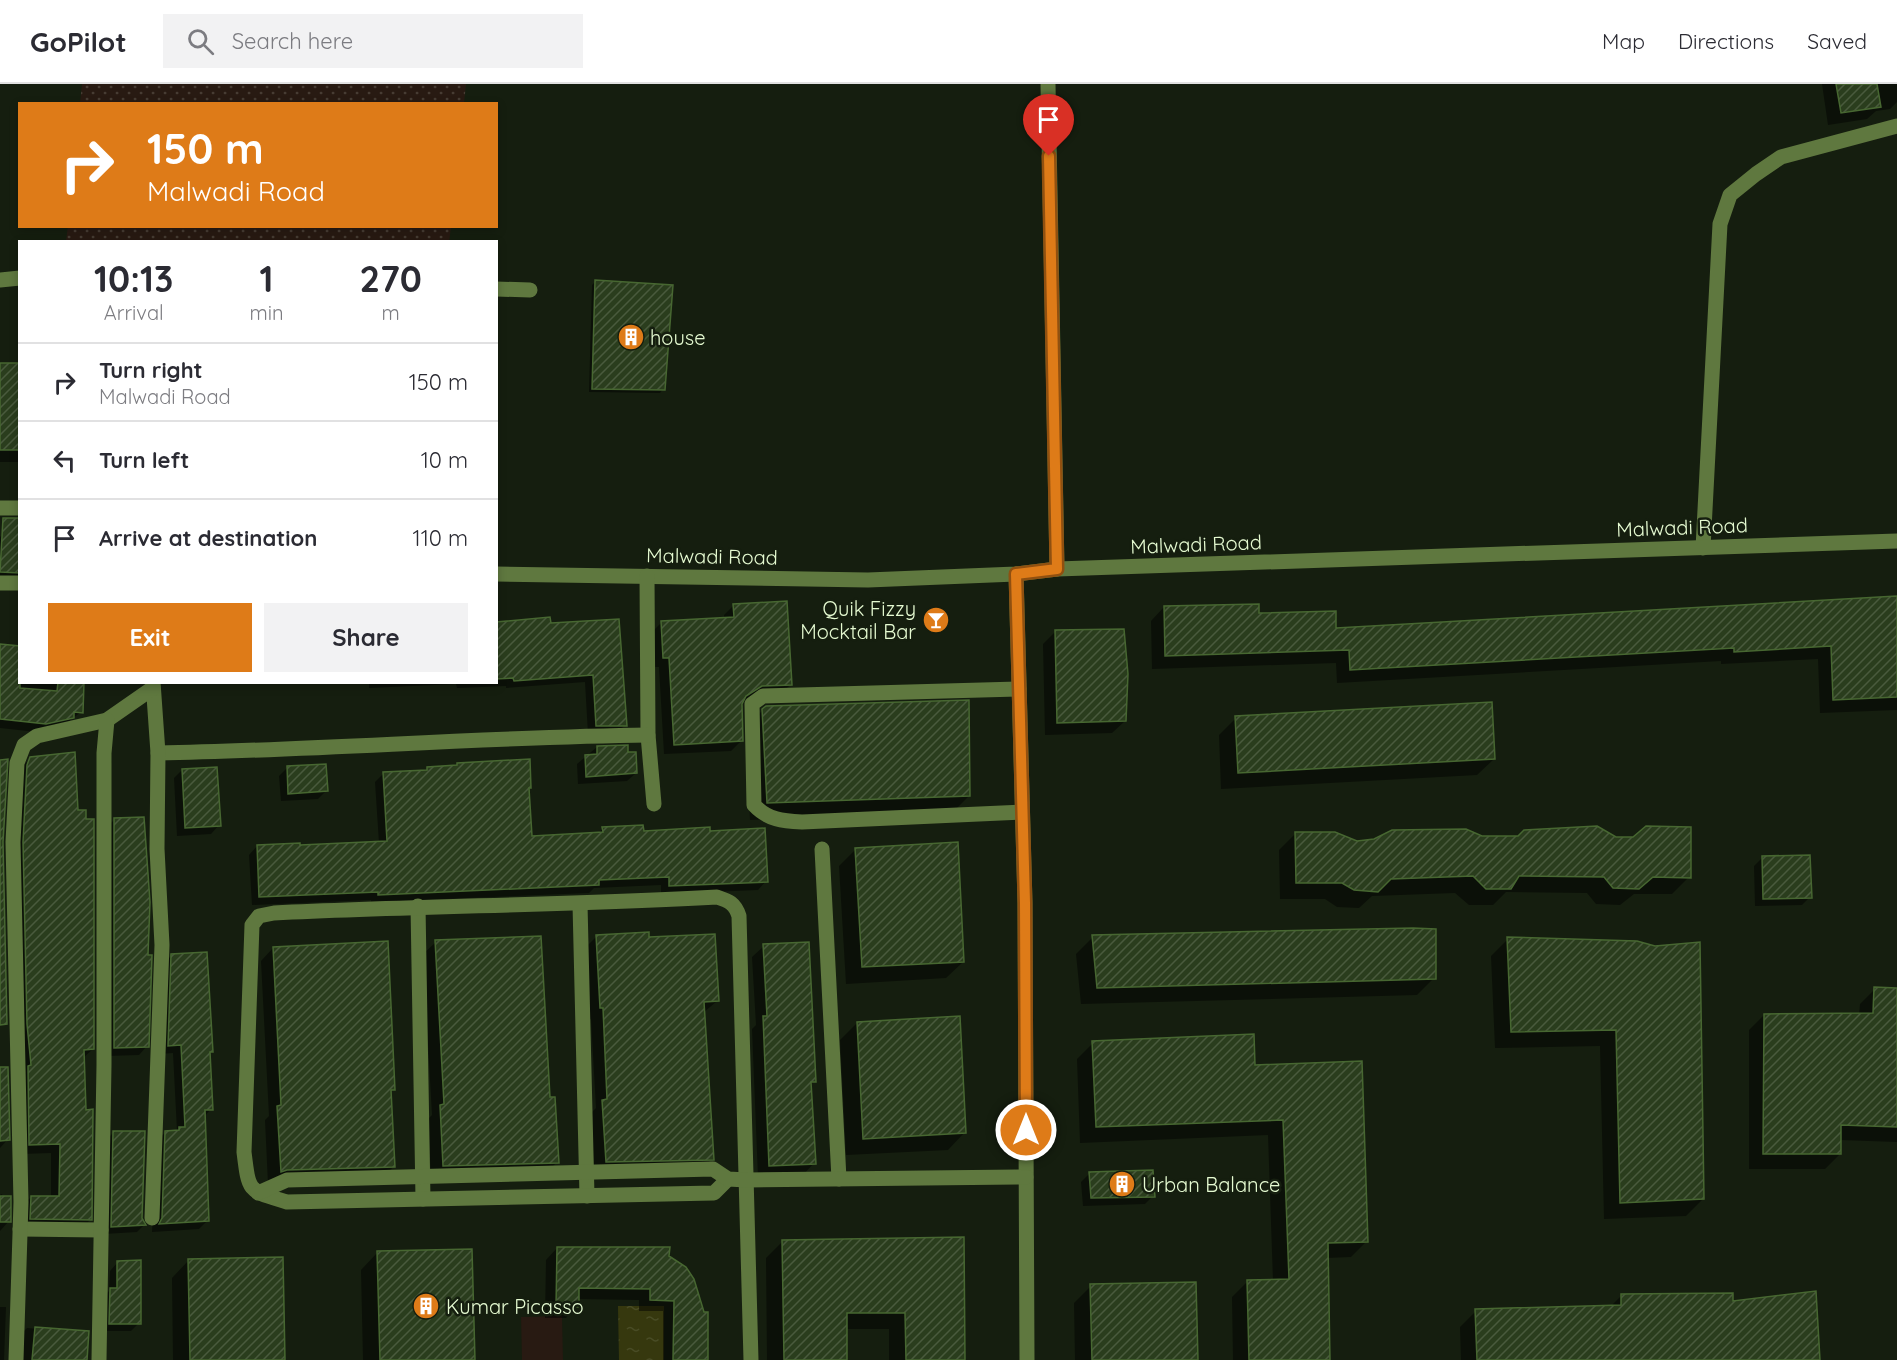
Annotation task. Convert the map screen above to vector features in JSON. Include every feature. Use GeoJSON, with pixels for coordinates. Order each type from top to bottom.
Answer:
{"type":"FeatureCollection","features":[{"type":"Feature","properties":{"kind":"street"},"geometry":{"type":"LineString","coordinates":[[1048,84],[1057,569]]}},
{"type":"Feature","properties":{"kind":"street"},"geometry":{"type":"LineString","coordinates":[[1703,548],[1720,224],[1730,195],[1781,157],[1897,126]]}},
{"type":"Feature","properties":{"kind":"street"},"geometry":{"type":"LineString","coordinates":[[0,280],[18,278]]}},
{"type":"Feature","properties":{"kind":"street"},"geometry":{"type":"LineString","coordinates":[[498,289],[530,290]]}},
{"type":"Feature","properties":{"kind":"street"},"geometry":{"type":"LineString","coordinates":[[0,508],[18,508]]}},
{"type":"Feature","properties":{"kind":"street","name":"Malwadi Road"},"geometry":{"type":"LineString","coordinates":[[498,574],[868,580],[1016,574],[1057,569],[1897,541]]}},
{"type":"Feature","properties":{"kind":"street"},"geometry":{"type":"LineString","coordinates":[[1016,574],[1025,903],[1027,1360]]}},
{"type":"Feature","properties":{"kind":"street"},"geometry":{"type":"LineString","coordinates":[[647,576],[648,735],[654,804]]}},
{"type":"Feature","properties":{"kind":"street"},"geometry":{"type":"LineString","coordinates":[[0,583],[18,583]]}},
{"type":"Feature","properties":{"kind":"street"},"geometry":{"type":"LineString","coordinates":[[16,1360],[20,1229],[19,1039],[13,842],[17,764],[24,745],[37,736],[106,720],[153,685]]}},
{"type":"Feature","properties":{"kind":"street"},"geometry":{"type":"LineString","coordinates":[[152,1218],[162,945],[157,849],[158,753],[153,685]]}},
{"type":"Feature","properties":{"kind":"street"},"geometry":{"type":"LineString","coordinates":[[1019,689],[764,696],[752,704],[752,725],[754,805],[762,813],[777,820],[802,822],[1022,812]]}},
{"type":"Feature","properties":{"kind":"street"},"geometry":{"type":"LineString","coordinates":[[99,1360],[106,720]]}},
{"type":"Feature","properties":{"kind":"street"},"geometry":{"type":"LineString","coordinates":[[158,753],[274,750],[562,736],[648,735]]}},
{"type":"Feature","properties":{"kind":"street"},"geometry":{"type":"LineString","coordinates":[[822,849],[839,1179]]}},
{"type":"Feature","properties":{"kind":"street"},"geometry":{"type":"LineString","coordinates":[[728,1179],[714,1192],[587,1196],[287,1202],[258,1193],[248,1184],[244,1152],[252,925],[259,916],[274,913],[418,906],[580,904],[717,897],[729,901],[736,907],[747,1180],[751,1360]]}},
{"type":"Feature","properties":{"kind":"street"},"geometry":{"type":"LineString","coordinates":[[580,904],[587,1196]]}},
{"type":"Feature","properties":{"kind":"street"},"geometry":{"type":"LineString","coordinates":[[418,906],[423,1199]]}},
{"type":"Feature","properties":{"kind":"street"},"geometry":{"type":"LineString","coordinates":[[258,1193],[287,1180],[713,1169],[728,1179],[747,1180],[1026,1178]]}},
{"type":"Feature","properties":{"kind":"street"},"geometry":{"type":"LineString","coordinates":[[20,1229],[101,1230]]}},
{"type":"Feature","properties":{"kind":"shaded area"},"geometry":{"type":"Polygon","coordinates":[[[82,84],[466,84],[464,102],[80,102],[82,84]]]}},
{"type":"Feature","properties":{"kind":"shaded area"},"geometry":{"type":"Polygon","coordinates":[[[68,228],[451,228],[449,240],[66,240],[68,228]]]}},
{"type":"Feature","properties":{"kind":"shaded area"},"geometry":{"type":"Polygon","coordinates":[[[562,1316],[563,1360],[522,1360],[521,1317],[562,1316]]]}},
{"type":"Feature","properties":{"kind":"water"},"geometry":{"type":"Polygon","coordinates":[[[618,1306],[664,1306],[664,1360],[619,1360],[618,1306]]]}},
{"type":"Feature","properties":{"kind":"building"},"geometry":{"type":"Polygon","coordinates":[[[1836,84],[1877,84],[1881,107],[1841,113],[1836,84]]]}},
{"type":"Feature","properties":{"kind":"building","name":"house"},"geometry":{"type":"Polygon","coordinates":[[[595,280],[673,285],[665,390],[592,389],[595,280]]]}},
{"type":"Feature","properties":{"kind":"building"},"geometry":{"type":"Polygon","coordinates":[[[0,363],[18,363],[18,450],[0,450],[0,363]]]}},
{"type":"Feature","properties":{"kind":"building"},"geometry":{"type":"Polygon","coordinates":[[[3,518],[18,518],[18,573],[0,572],[3,518]]]}},
{"type":"Feature","properties":{"kind":"building"},"geometry":{"type":"Polygon","coordinates":[[[1897,596],[1897,697],[1833,700],[1831,646],[1734,652],[1734,648],[1350,670],[1349,650],[1165,656],[1164,606],[1259,604],[1259,613],[1336,611],[1336,628],[1897,596]]]}},
{"type":"Feature","properties":{"kind":"building"},"geometry":{"type":"Polygon","coordinates":[[[787,601],[792,685],[762,686],[746,696],[742,704],[743,741],[674,745],[669,658],[663,658],[661,621],[734,617],[733,604],[787,601]]]}},
{"type":"Feature","properties":{"kind":"building"},"geometry":{"type":"Polygon","coordinates":[[[550,617],[551,623],[619,619],[627,726],[596,726],[593,675],[514,681],[513,678],[498,679],[498,622],[550,617]]]}},
{"type":"Feature","properties":{"kind":"building"},"geometry":{"type":"Polygon","coordinates":[[[1124,629],[1128,674],[1126,721],[1057,723],[1055,630],[1124,629]]]}},
{"type":"Feature","properties":{"kind":"building"},"geometry":{"type":"Polygon","coordinates":[[[0,644],[18,646],[18,684],[20,688],[57,691],[58,684],[84,684],[83,713],[74,712],[74,718],[46,724],[0,719],[0,644]]]}},
{"type":"Feature","properties":{"kind":"building"},"geometry":{"type":"Polygon","coordinates":[[[969,700],[970,796],[767,803],[762,709],[766,706],[969,700]]]}},
{"type":"Feature","properties":{"kind":"building"},"geometry":{"type":"Polygon","coordinates":[[[1492,702],[1495,759],[1238,773],[1235,716],[1492,702]]]}},
{"type":"Feature","properties":{"kind":"building"},"geometry":{"type":"Polygon","coordinates":[[[628,745],[628,752],[636,752],[637,773],[586,777],[585,755],[597,754],[597,746],[628,745]]]}},
{"type":"Feature","properties":{"kind":"building"},"geometry":{"type":"Polygon","coordinates":[[[75,752],[78,810],[86,810],[86,819],[94,819],[94,1049],[84,1050],[86,1110],[93,1109],[92,1220],[30,1219],[31,1196],[59,1196],[60,1144],[29,1145],[28,1066],[31,1065],[27,1024],[23,842],[27,765],[30,757],[75,752]]]}},
{"type":"Feature","properties":{"kind":"building"},"geometry":{"type":"Polygon","coordinates":[[[8,759],[3,842],[7,1024],[0,1025],[0,760],[8,759]]]}},
{"type":"Feature","properties":{"kind":"building"},"geometry":{"type":"Polygon","coordinates":[[[530,759],[532,836],[603,832],[602,827],[643,825],[644,831],[710,827],[710,831],[765,828],[768,882],[669,886],[669,877],[599,880],[599,885],[378,895],[378,892],[259,897],[257,845],[387,841],[383,772],[427,770],[427,767],[457,765],[457,763],[530,759]]]}},
{"type":"Feature","properties":{"kind":"building"},"geometry":{"type":"Polygon","coordinates":[[[326,764],[328,791],[288,794],[287,766],[326,764]]]}},
{"type":"Feature","properties":{"kind":"building"},"geometry":{"type":"Polygon","coordinates":[[[217,767],[221,826],[185,828],[182,769],[217,767]]]}},
{"type":"Feature","properties":{"kind":"building"},"geometry":{"type":"Polygon","coordinates":[[[144,817],[150,902],[148,955],[152,955],[149,1047],[114,1048],[114,818],[144,817]]]}},
{"type":"Feature","properties":{"kind":"building"},"geometry":{"type":"Polygon","coordinates":[[[1597,826],[1616,837],[1633,837],[1646,826],[1691,827],[1691,878],[1653,877],[1639,889],[1613,888],[1604,877],[1519,876],[1511,889],[1486,889],[1473,876],[1391,879],[1378,892],[1354,890],[1342,883],[1296,883],[1295,832],[1335,832],[1357,841],[1374,839],[1392,830],[1466,829],[1482,836],[1518,836],[1524,830],[1597,826]]]}},
{"type":"Feature","properties":{"kind":"building"},"geometry":{"type":"Polygon","coordinates":[[[958,842],[964,962],[862,967],[855,848],[958,842]]]}},
{"type":"Feature","properties":{"kind":"building"},"geometry":{"type":"Polygon","coordinates":[[[1810,855],[1812,898],[1763,899],[1762,856],[1810,855]]]}},
{"type":"Feature","properties":{"kind":"building"},"geometry":{"type":"Polygon","coordinates":[[[1436,929],[1436,979],[1097,988],[1092,935],[1436,929]]]}},
{"type":"Feature","properties":{"kind":"building"},"geometry":{"type":"Polygon","coordinates":[[[649,932],[649,937],[715,934],[719,1001],[704,1002],[714,1160],[606,1162],[602,1100],[607,1099],[603,1008],[600,1008],[596,935],[649,932]]]}},
{"type":"Feature","properties":{"kind":"building"},"geometry":{"type":"Polygon","coordinates":[[[541,936],[550,1097],[555,1097],[559,1163],[443,1166],[440,1105],[444,1104],[435,940],[541,936]]]}},
{"type":"Feature","properties":{"kind":"building"},"geometry":{"type":"Polygon","coordinates":[[[1507,937],[1637,941],[1655,946],[1700,942],[1704,1199],[1620,1203],[1616,1030],[1511,1032],[1507,937]]]}},
{"type":"Feature","properties":{"kind":"building"},"geometry":{"type":"Polygon","coordinates":[[[388,941],[395,1090],[391,1090],[395,1167],[281,1172],[277,1106],[281,1105],[273,947],[388,941]]]}},
{"type":"Feature","properties":{"kind":"building"},"geometry":{"type":"Polygon","coordinates":[[[809,942],[816,1082],[811,1082],[816,1164],[769,1166],[763,1016],[767,1016],[763,944],[809,942]]]}},
{"type":"Feature","properties":{"kind":"building"},"geometry":{"type":"Polygon","coordinates":[[[207,952],[213,1052],[210,1052],[213,1110],[205,1110],[209,1221],[159,1224],[162,1218],[165,1131],[185,1127],[181,1045],[168,1046],[171,954],[207,952]]]}},
{"type":"Feature","properties":{"kind":"building"},"geometry":{"type":"Polygon","coordinates":[[[1874,987],[1897,988],[1897,1127],[1841,1125],[1841,1154],[1763,1154],[1764,1014],[1873,1013],[1874,987]]]}},
{"type":"Feature","properties":{"kind":"building"},"geometry":{"type":"Polygon","coordinates":[[[960,1016],[966,1133],[863,1139],[857,1022],[960,1016]]]}},
{"type":"Feature","properties":{"kind":"building"},"geometry":{"type":"Polygon","coordinates":[[[1254,1034],[1255,1065],[1362,1061],[1368,1242],[1328,1243],[1330,1360],[1249,1360],[1247,1280],[1289,1279],[1283,1120],[1096,1127],[1092,1041],[1254,1034]]]}},
{"type":"Feature","properties":{"kind":"building"},"geometry":{"type":"Polygon","coordinates":[[[0,1067],[8,1067],[10,1140],[0,1141],[0,1067]]]}},
{"type":"Feature","properties":{"kind":"building"},"geometry":{"type":"Polygon","coordinates":[[[113,1131],[145,1131],[142,1218],[146,1225],[111,1227],[113,1131]]]}},
{"type":"Feature","properties":{"kind":"building","name":"Urban Balance"},"geometry":{"type":"Polygon","coordinates":[[[1153,1170],[1155,1197],[1091,1198],[1089,1172],[1153,1170]]]}},
{"type":"Feature","properties":{"kind":"building"},"geometry":{"type":"Polygon","coordinates":[[[0,1196],[11,1196],[11,1222],[0,1222],[0,1196]]]}},
{"type":"Feature","properties":{"kind":"building"},"geometry":{"type":"Polygon","coordinates":[[[964,1237],[965,1360],[906,1360],[905,1313],[847,1313],[847,1360],[784,1360],[782,1240],[964,1237]]]}},
{"type":"Feature","properties":{"kind":"building"},"geometry":{"type":"Polygon","coordinates":[[[557,1247],[670,1247],[669,1256],[686,1267],[694,1279],[704,1312],[708,1312],[708,1360],[673,1360],[674,1301],[650,1300],[650,1289],[579,1288],[579,1307],[556,1307],[557,1247]]]}},
{"type":"Feature","properties":{"kind":"building","name":"Kumar Picasso"},"geometry":{"type":"Polygon","coordinates":[[[472,1249],[475,1360],[380,1360],[377,1251],[472,1249]]]}},
{"type":"Feature","properties":{"kind":"building"},"geometry":{"type":"Polygon","coordinates":[[[283,1257],[285,1360],[190,1360],[188,1259],[283,1257]]]}},
{"type":"Feature","properties":{"kind":"building"},"geometry":{"type":"Polygon","coordinates":[[[141,1260],[141,1324],[109,1324],[110,1288],[117,1288],[117,1261],[141,1260]]]}},
{"type":"Feature","properties":{"kind":"building"},"geometry":{"type":"Polygon","coordinates":[[[1196,1282],[1198,1360],[1092,1360],[1090,1284],[1196,1282]]]}},
{"type":"Feature","properties":{"kind":"building"},"geometry":{"type":"Polygon","coordinates":[[[1816,1291],[1820,1360],[1477,1360],[1475,1309],[1621,1305],[1621,1294],[1733,1293],[1733,1301],[1816,1291]]]}},
{"type":"Feature","properties":{"kind":"building"},"geometry":{"type":"Polygon","coordinates":[[[35,1327],[89,1331],[87,1360],[32,1360],[35,1327]]]}},
{"type":"Feature","properties":{"kind":"place","name":"house"},"geometry":{"type":"Point","coordinates":[631,337]}},
{"type":"Feature","properties":{"kind":"place","name":"Quik Fizzy Mocktail Bar"},"geometry":{"type":"Point","coordinates":[936,620]}},
{"type":"Feature","properties":{"kind":"place","name":"Urban Balance"},"geometry":{"type":"Point","coordinates":[1122,1184]}},
{"type":"Feature","properties":{"kind":"place","name":"Kumar Picasso"},"geometry":{"type":"Point","coordinates":[426,1306]}},
{"type":"Feature","properties":{"kind":"route"},"geometry":{"type":"LineString","coordinates":[[1026,1130],[1025,903],[1016,574],[1057,569],[1049,156]]}}]}
